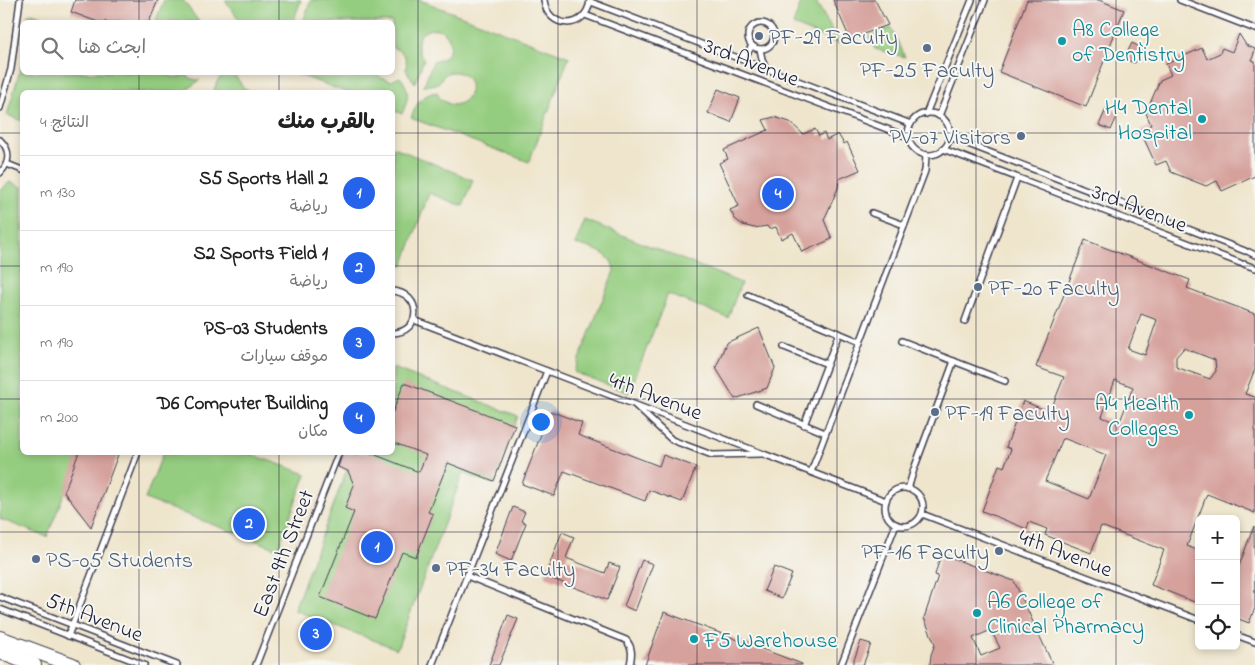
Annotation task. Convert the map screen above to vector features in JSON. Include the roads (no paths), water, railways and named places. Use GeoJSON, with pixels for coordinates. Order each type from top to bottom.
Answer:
{"type":"FeatureCollection","features":[{"type":"Feature","properties":{"kind":"main road"},"geometry":{"type":"LineString","coordinates":[[0,638],[73,665]]}},
{"type":"Feature","properties":{"kind":"main road"},"geometry":{"type":"LineString","coordinates":[[0,652],[34,665]]}},
{"type":"Feature","properties":{"kind":"lane"},"geometry":{"type":"LineString","coordinates":[[0,108],[11,69],[20,0]]}},
{"type":"Feature","properties":{"kind":"lane"},"geometry":{"type":"LineString","coordinates":[[544,0],[549,14],[559,21],[571,23],[585,14],[590,1]]}},
{"type":"Feature","properties":{"kind":"lane"},"geometry":{"type":"LineString","coordinates":[[926,114],[972,0]]}},
{"type":"Feature","properties":{"kind":"lane"},"geometry":{"type":"LineString","coordinates":[[939,116],[985,0]]}},
{"type":"Feature","properties":{"kind":"lane"},"geometry":{"type":"LineString","coordinates":[[1180,0],[1255,29]]}},
{"type":"Feature","properties":{"kind":"lane","name":"3rd Avenue"},"geometry":{"type":"LineString","coordinates":[[590,1],[911,124]]}},
{"type":"Feature","properties":{"kind":"lane","name":"3rd Avenue"},"geometry":{"type":"LineString","coordinates":[[585,14],[908,137]]}},
{"type":"Feature","properties":{"kind":"lane"},"geometry":{"type":"LineString","coordinates":[[757,24],[765,24],[772,30],[773,39],[769,46],[760,49],[752,46],[748,38],[750,30],[757,24]]}},
{"type":"Feature","properties":{"kind":"lane"},"geometry":{"type":"LineString","coordinates":[[738,59],[748,52],[752,46]]}},
{"type":"Feature","properties":{"kind":"lane"},"geometry":{"type":"LineString","coordinates":[[760,49],[766,70]]}},
{"type":"Feature","properties":{"kind":"lane"},"geometry":{"type":"LineString","coordinates":[[926,114],[939,116],[948,126],[950,137],[948,142],[937,154],[926,155],[916,151],[908,137],[911,124],[916,118],[926,114]]}},
{"type":"Feature","properties":{"kind":"lane","name":"3rd Avenue"},"geometry":{"type":"LineString","coordinates":[[950,137],[1255,255]]}},
{"type":"Feature","properties":{"kind":"lane"},"geometry":{"type":"LineString","coordinates":[[0,140],[8,152],[7,164],[0,173]]}},
{"type":"Feature","properties":{"kind":"lane","name":"3rd Avenue"},"geometry":{"type":"LineString","coordinates":[[943,149],[1255,268]]}},
{"type":"Feature","properties":{"kind":"lane"},"geometry":{"type":"LineString","coordinates":[[811,472],[925,171],[926,155]]}},
{"type":"Feature","properties":{"kind":"lane"},"geometry":{"type":"LineString","coordinates":[[7,164],[20,169]]}},
{"type":"Feature","properties":{"kind":"lane"},"geometry":{"type":"LineString","coordinates":[[965,321],[1017,178]]}},
{"type":"Feature","properties":{"kind":"lane"},"geometry":{"type":"LineString","coordinates":[[872,212],[904,225]]}},
{"type":"Feature","properties":{"kind":"lane"},"geometry":{"type":"LineString","coordinates":[[395,292],[404,293],[413,302],[415,314],[414,320],[407,329],[395,333]]}},
{"type":"Feature","properties":{"kind":"lane"},"geometry":{"type":"LineString","coordinates":[[748,295],[860,342]]}},
{"type":"Feature","properties":{"kind":"lane","name":"4th Avenue"},"geometry":{"type":"LineString","coordinates":[[414,320],[886,501]]}},
{"type":"Feature","properties":{"kind":"lane"},"geometry":{"type":"LineString","coordinates":[[804,424],[839,333]]}},
{"type":"Feature","properties":{"kind":"lane"},"geometry":{"type":"LineString","coordinates":[[902,341],[1005,381]]}},
{"type":"Feature","properties":{"kind":"lane"},"geometry":{"type":"LineString","coordinates":[[784,347],[827,364]]}},
{"type":"Feature","properties":{"kind":"lane"},"geometry":{"type":"LineString","coordinates":[[908,488],[954,361]]}},
{"type":"Feature","properties":{"kind":"lane"},"geometry":{"type":"LineString","coordinates":[[432,665],[547,371]]}},
{"type":"Feature","properties":{"kind":"lane"},"geometry":{"type":"LineString","coordinates":[[634,404],[672,440],[712,455],[764,454]]}},
{"type":"Feature","properties":{"kind":"lane"},"geometry":{"type":"LineString","coordinates":[[756,404],[825,433]]}},
{"type":"Feature","properties":{"kind":"lane"},"geometry":{"type":"LineString","coordinates":[[68,636],[137,455]]}},
{"type":"Feature","properties":{"kind":"lane","name":"East 9th Street"},"geometry":{"type":"LineString","coordinates":[[256,665],[338,455]]}},
{"type":"Feature","properties":{"kind":"lane"},"geometry":{"type":"LineString","coordinates":[[908,488],[921,498],[923,508],[922,514],[916,522],[906,526],[896,524],[888,516],[886,501],[893,492],[908,488]]}},
{"type":"Feature","properties":{"kind":"lane","name":"4th Avenue"},"geometry":{"type":"LineString","coordinates":[[922,514],[1195,618]]}},
{"type":"Feature","properties":{"kind":"lane"},"geometry":{"type":"LineString","coordinates":[[841,665],[896,524]]}},
{"type":"Feature","properties":{"kind":"lane"},"geometry":{"type":"LineString","coordinates":[[467,576],[593,625],[626,640],[631,645],[630,665]]}},
{"type":"Feature","properties":{"kind":"lane","name":"5th Avenue"},"geometry":{"type":"LineString","coordinates":[[0,597],[178,665]]}},
{"type":"Feature","properties":{"kind":"lane","name":"5th Avenue"},"geometry":{"type":"LineString","coordinates":[[0,609],[144,665]]}},
{"type":"Feature","properties":{"kind":"lane"},"geometry":{"type":"LineString","coordinates":[[1240,636],[1255,642]]}},
{"type":"Feature","properties":{"kind":"place","name":"PF-29 Faculty"},"geometry":{"type":"Point","coordinates":[759,36]}},
{"type":"Feature","properties":{"kind":"place","name":"A8 College of Dentistry"},"geometry":{"type":"Point","coordinates":[1062,41]}},
{"type":"Feature","properties":{"kind":"place","name":"PF-25 Faculty"},"geometry":{"type":"Point","coordinates":[927,48]}},
{"type":"Feature","properties":{"kind":"place","name":"H4 Dental Hospital"},"geometry":{"type":"Point","coordinates":[1202,119]}},
{"type":"Feature","properties":{"kind":"place","name":"PV-07 Visitors"},"geometry":{"type":"Point","coordinates":[1021,136]}},
{"type":"Feature","properties":{"kind":"place","name":"D6 Computer Building"},"geometry":{"type":"Point","coordinates":[778,194]}},
{"type":"Feature","properties":{"kind":"place","name":"PF-20 Faculty"},"geometry":{"type":"Point","coordinates":[978,287]}},
{"type":"Feature","properties":{"kind":"place","name":"PF-19 Faculty"},"geometry":{"type":"Point","coordinates":[935,412]}},
{"type":"Feature","properties":{"kind":"place","name":"A4 Health Colleges"},"geometry":{"type":"Point","coordinates":[1189,415]}},
{"type":"Feature","properties":{"kind":"place","name":"S2 Sports Field 1"},"geometry":{"type":"Point","coordinates":[249,524]}},
{"type":"Feature","properties":{"kind":"place","name":"S5 Sports Hall 2"},"geometry":{"type":"Point","coordinates":[377,547]}},
{"type":"Feature","properties":{"kind":"place","name":"PF-16 Faculty"},"geometry":{"type":"Point","coordinates":[999,551]}},
{"type":"Feature","properties":{"kind":"place","name":"PS-05 Students"},"geometry":{"type":"Point","coordinates":[36,559]}},
{"type":"Feature","properties":{"kind":"place","name":"PF-34 Faculty"},"geometry":{"type":"Point","coordinates":[436,568]}},
{"type":"Feature","properties":{"kind":"place","name":"A6 College of Clinical Pharmacy"},"geometry":{"type":"Point","coordinates":[977,613]}},
{"type":"Feature","properties":{"kind":"place","name":"PS-03 Students"},"geometry":{"type":"Point","coordinates":[316,634]}},
{"type":"Feature","properties":{"kind":"place","name":"F5 Warehouse"},"geometry":{"type":"Point","coordinates":[694,639]}}]}
